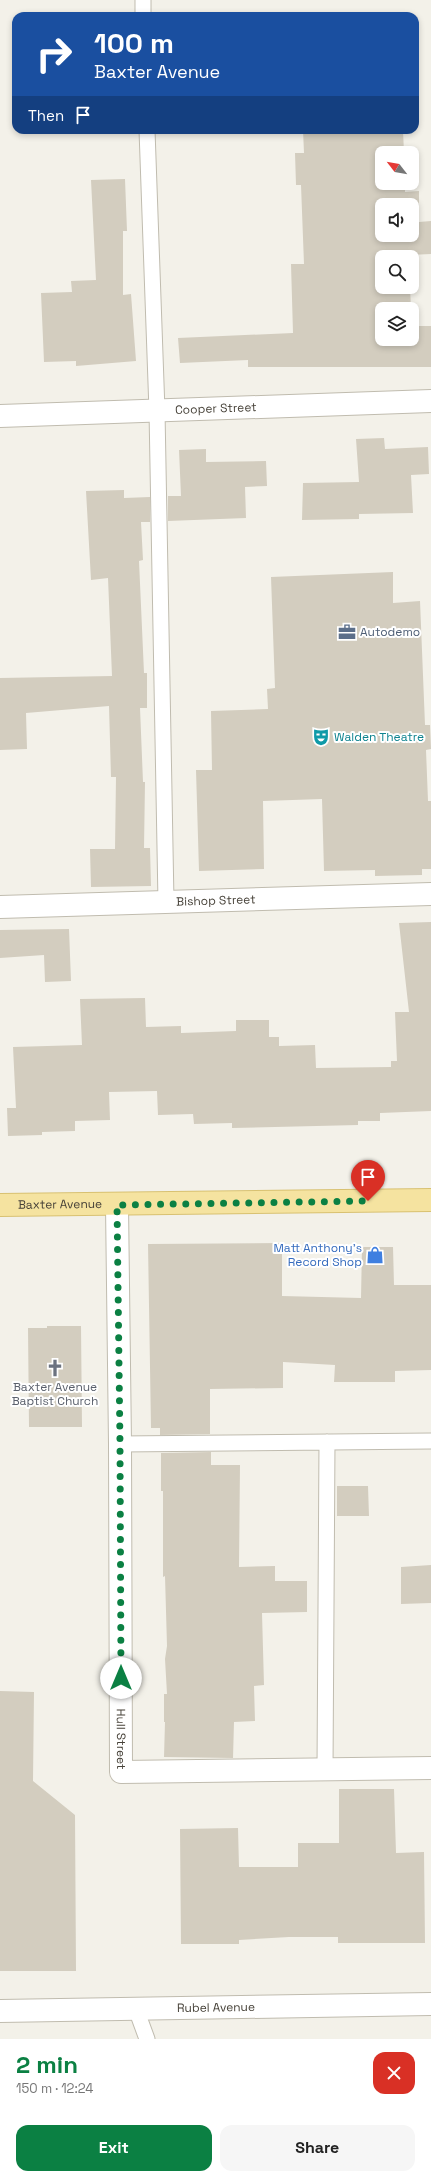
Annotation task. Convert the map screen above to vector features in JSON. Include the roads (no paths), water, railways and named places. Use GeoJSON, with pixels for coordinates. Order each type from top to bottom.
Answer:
{"type":"FeatureCollection","features":[{"type":"Feature","properties":{"kind":"main road","name":"Baxter Avenue"},"geometry":{"type":"LineString","coordinates":[[0,1205],[117,1205],[431,1200]]}},
{"type":"Feature","properties":{"kind":"street","name":"Cooper Street"},"geometry":{"type":"LineString","coordinates":[[0,416],[431,401]]}},
{"type":"Feature","properties":{"kind":"street","name":"Bishop Street"},"geometry":{"type":"LineString","coordinates":[[0,907],[431,894]]}},
{"type":"Feature","properties":{"kind":"street","name":"Hull Street"},"geometry":{"type":"LineString","coordinates":[[117,1205],[120,1444],[121,1772],[431,1768]]}},
{"type":"Feature","properties":{"kind":"street","name":"Rubel Avenue"},"geometry":{"type":"LineString","coordinates":[[0,2011],[431,2004]]}},
{"type":"Feature","properties":{"kind":"lane"},"geometry":{"type":"LineString","coordinates":[[143,0],[143,12]]}},
{"type":"Feature","properties":{"kind":"lane"},"geometry":{"type":"LineString","coordinates":[[147,134],[157,410],[166,902]]}},
{"type":"Feature","properties":{"kind":"lane"},"geometry":{"type":"LineString","coordinates":[[120,1444],[431,1441]]}},
{"type":"Feature","properties":{"kind":"lane"},"geometry":{"type":"LineString","coordinates":[[325,1769],[327,1442]]}},
{"type":"Feature","properties":{"kind":"lane"},"geometry":{"type":"LineString","coordinates":[[136,2009],[147,2039]]}},
{"type":"Feature","properties":{"kind":"place","name":"Autodemo"},"geometry":{"type":"Point","coordinates":[347,632]}},
{"type":"Feature","properties":{"kind":"place","name":"Walden Theatre"},"geometry":{"type":"Point","coordinates":[321,737]}},
{"type":"Feature","properties":{"kind":"place","name":"Matt Anthony's Record Shop"},"geometry":{"type":"Point","coordinates":[375,1255]}},
{"type":"Feature","properties":{"kind":"place","name":"Baxter Avenue Baptist Church"},"geometry":{"type":"Point","coordinates":[55,1368]}}]}
